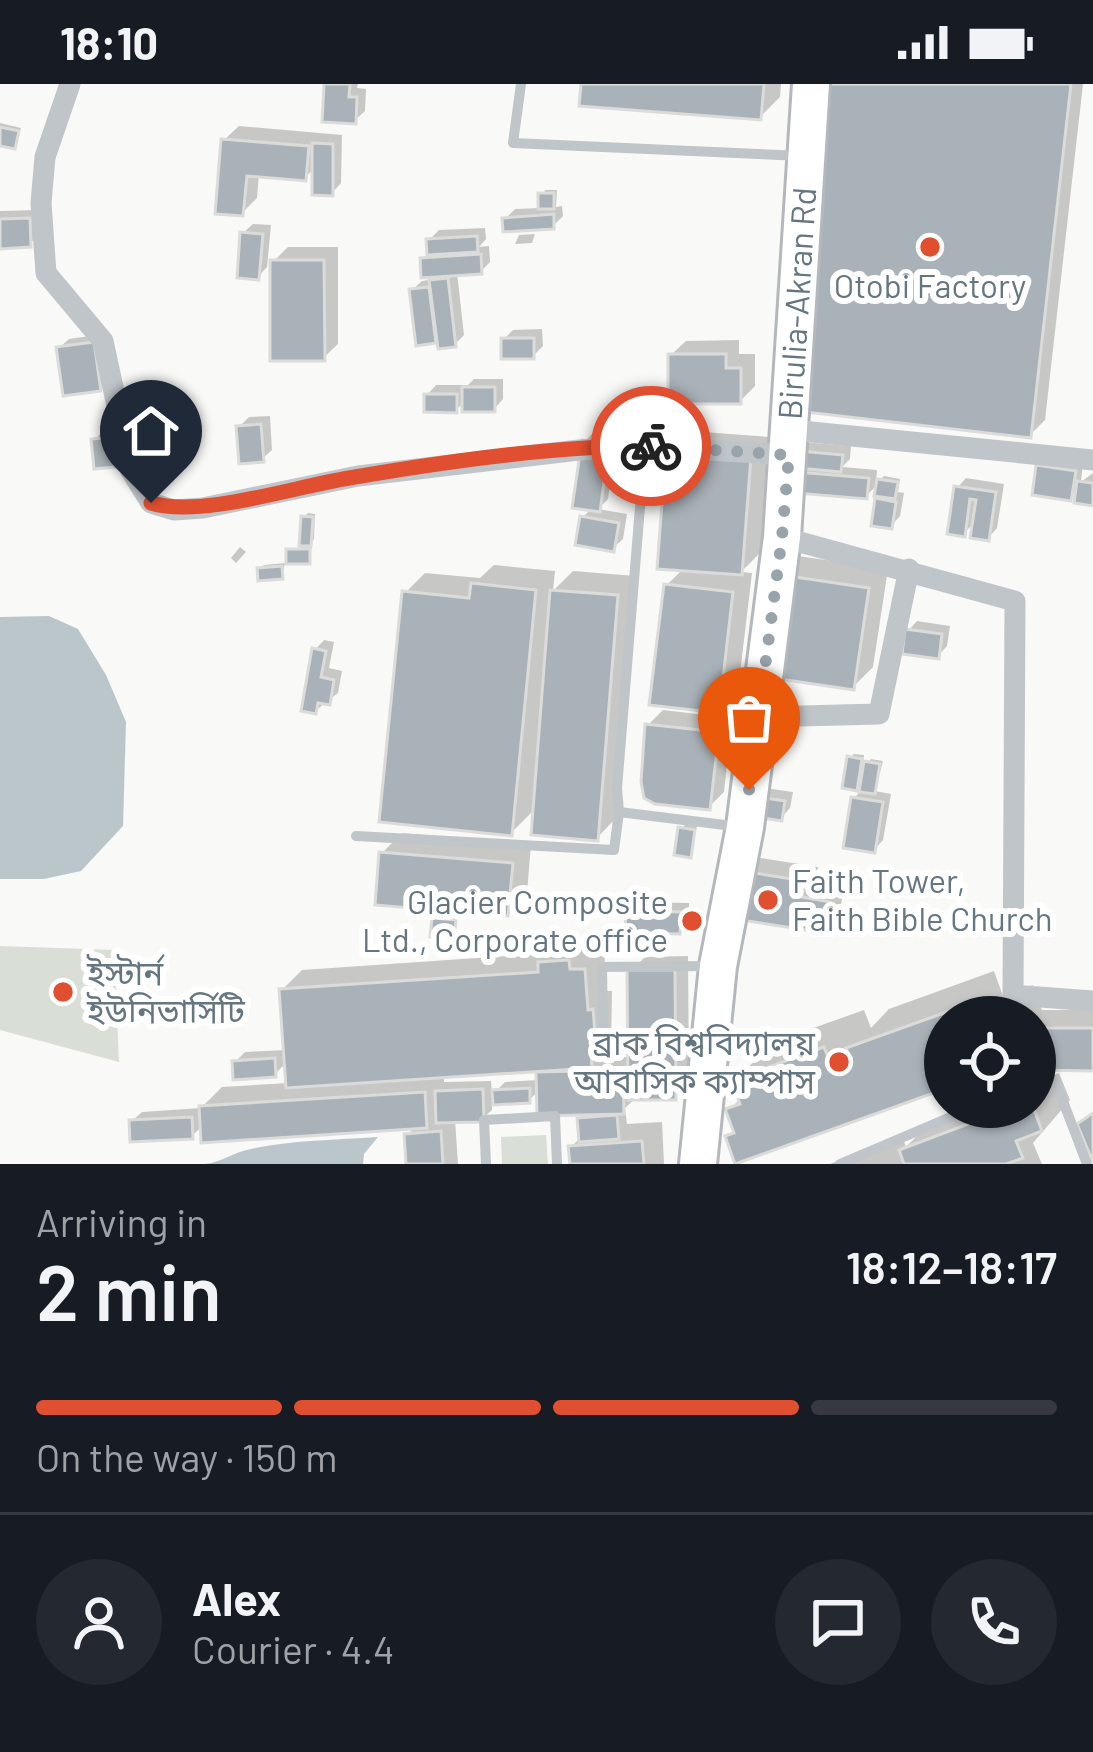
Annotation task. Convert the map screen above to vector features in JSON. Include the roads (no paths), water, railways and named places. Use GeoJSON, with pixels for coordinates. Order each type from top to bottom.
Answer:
{"type":"FeatureCollection","features":[{"type":"Feature","properties":{"kind":"highway","name":"Birulia-Akran Rd"},"geometry":{"type":"LineString","coordinates":[[698,1164],[718,966],[745,827],[782,537],[811,84]]}},
{"type":"Feature","properties":{"kind":"street"},"geometry":{"type":"LineString","coordinates":[[70,84],[45,157],[41,203],[46,272],[103,341],[130,470],[151,503],[174,510],[203,508],[358,476],[645,446],[790,442],[1093,460]]}},
{"type":"Feature","properties":{"kind":"street"},"geometry":{"type":"LineString","coordinates":[[782,537],[1015,601],[1013,995],[1093,1001]]}},
{"type":"Feature","properties":{"kind":"street"},"geometry":{"type":"LineString","coordinates":[[759,717],[879,714],[909,569]]}},
{"type":"Feature","properties":{"kind":"lane"},"geometry":{"type":"LineString","coordinates":[[521,84],[513,143],[805,156]]}},
{"type":"Feature","properties":{"kind":"lane"},"geometry":{"type":"LineString","coordinates":[[356,836],[614,850],[645,446]]}},
{"type":"Feature","properties":{"kind":"lane"},"geometry":{"type":"LineString","coordinates":[[619,812],[745,827]]}},
{"type":"Feature","properties":{"kind":"lane"},"geometry":{"type":"LineString","coordinates":[[603,1026],[602,968],[718,966]]}},
{"type":"Feature","properties":{"kind":"lane"},"geometry":{"type":"LineString","coordinates":[[1056,1083],[1087,1164]]}},
{"type":"Feature","properties":{"kind":"lane"},"geometry":{"type":"LineString","coordinates":[[486,1164],[484,1120],[555,1116],[557,1164]]}},
{"type":"Feature","properties":{"kind":"lane"},"geometry":{"type":"LineString","coordinates":[[840,1164],[925,1128]]}},
{"type":"Feature","properties":{"kind":"place","name":"Otobi Factory"},"geometry":{"type":"Point","coordinates":[930,247]}},
{"type":"Feature","properties":{"kind":"place","name":"Faith Tower, Faith Bible Church"},"geometry":{"type":"Point","coordinates":[768,900]}},
{"type":"Feature","properties":{"kind":"place","name":"Glacier Composite Ltd., Corporate office"},"geometry":{"type":"Point","coordinates":[692,921]}},
{"type":"Feature","properties":{"kind":"place","name":"ইস্টার্ন ইউনিভার্সিটি"},"geometry":{"type":"Point","coordinates":[63,992]}},
{"type":"Feature","properties":{"kind":"place","name":"ব্রাক বিশ্ববিদ্যালয় আবাসিক ক্যাম্পাস"},"geometry":{"type":"Point","coordinates":[839,1062]}}]}
